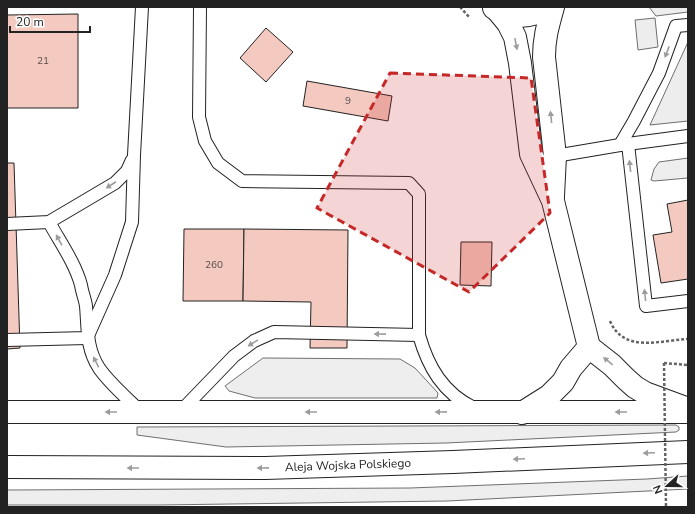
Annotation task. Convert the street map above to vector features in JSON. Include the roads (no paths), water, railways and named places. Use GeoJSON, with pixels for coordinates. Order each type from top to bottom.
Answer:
{"type":"FeatureCollection","features":[{"type":"Feature","properties":{"kind":"street"},"geometry":{"type":"LineString","coordinates":[[495,9],[512,15],[527,16],[541,12],[550,7]]}},
{"type":"Feature","properties":{"kind":"street"},"geometry":{"type":"LineString","coordinates":[[553,201],[555,156],[544,57],[544,42],[546,30],[554,7]]}},
{"type":"Feature","properties":{"kind":"street"},"geometry":{"type":"LineString","coordinates":[[495,9],[508,23],[515,37],[520,62],[531,154],[553,201],[589,347],[612,365],[626,379],[645,393],[688,411]]}},
{"type":"Feature","properties":{"kind":"street"},"geometry":{"type":"LineString","coordinates":[[522,413],[549,396],[563,382],[571,368],[589,347]]}},
{"type":"Feature","properties":{"kind":"street"},"geometry":{"type":"LineString","coordinates":[[7,412],[522,413],[688,411]]}},
{"type":"Feature","properties":{"kind":"street","name":"Aleja Wojska Polskiego"},"geometry":{"type":"LineString","coordinates":[[7,467],[265,468],[461,462],[688,452]]}},
{"type":"Feature","properties":{"kind":"lane"},"geometry":{"type":"LineString","coordinates":[[88,338],[115,275],[132,222],[142,7]]}},
{"type":"Feature","properties":{"kind":"lane"},"geometry":{"type":"LineString","coordinates":[[200,7],[199,117],[205,141],[218,163],[242,181],[409,183],[419,194],[419,335],[424,354],[434,373],[462,402],[482,412]]}},
{"type":"Feature","properties":{"kind":"lane"},"geometry":{"type":"LineString","coordinates":[[688,25],[676,26],[659,73],[634,121],[624,144],[646,306],[688,301]]}},
{"type":"Feature","properties":{"kind":"lane"},"geometry":{"type":"LineString","coordinates":[[555,156],[624,144],[688,136]]}},
{"type":"Feature","properties":{"kind":"lane"},"geometry":{"type":"LineString","coordinates":[[7,224],[49,222],[115,183],[127,171],[134,155]]}},
{"type":"Feature","properties":{"kind":"lane"},"geometry":{"type":"LineString","coordinates":[[49,222],[71,262],[80,283],[86,304],[88,338],[91,351],[108,380],[141,412]]}},
{"type":"Feature","properties":{"kind":"lane"},"geometry":{"type":"LineString","coordinates":[[180,412],[234,356],[254,341],[274,332],[419,335]]}},
{"type":"Feature","properties":{"kind":"lane"},"geometry":{"type":"LineString","coordinates":[[7,340],[88,338]]}},
{"type":"Feature","properties":{"kind":"lane"},"geometry":{"type":"LineString","coordinates":[[7,457],[32,467]]}}]}
